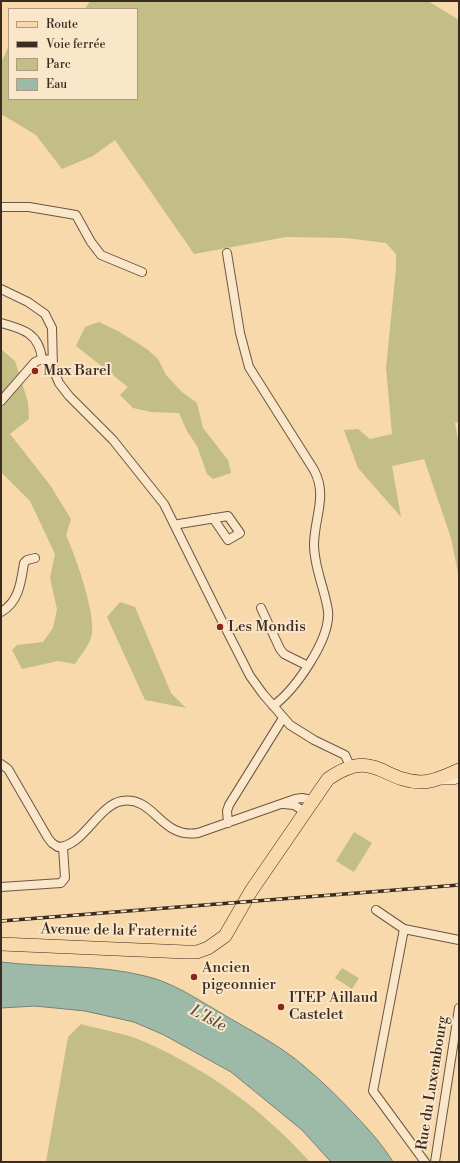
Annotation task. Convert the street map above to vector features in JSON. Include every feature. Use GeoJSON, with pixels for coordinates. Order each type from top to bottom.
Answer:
{"type":"FeatureCollection","features":[{"type":"Feature","properties":{"kind":"main road"},"geometry":{"type":"LineString","coordinates":[[351,768],[372,766],[419,782],[438,778],[459,770]]}},
{"type":"Feature","properties":{"kind":"main road","name":"Avenue de la Fraternité"},"geometry":{"type":"LineString","coordinates":[[1,944],[186,952],[197,952],[208,948],[225,936],[251,891],[312,800],[328,779],[351,768]]}},
{"type":"Feature","properties":{"kind":"main road"},"geometry":{"type":"LineString","coordinates":[[438,778],[453,779],[459,777]]}},
{"type":"Feature","properties":{"kind":"street"},"geometry":{"type":"LineString","coordinates":[[1,207],[29,207],[76,214],[91,242],[101,255],[142,272]]}},
{"type":"Feature","properties":{"kind":"street"},"geometry":{"type":"LineString","coordinates":[[227,253],[240,333],[249,367],[314,470],[320,484],[314,535],[314,552],[327,610],[328,626],[299,681],[285,697],[273,706]]}},
{"type":"Feature","properties":{"kind":"street"},"geometry":{"type":"LineString","coordinates":[[1,289],[28,302],[45,314],[52,328],[53,360],[56,377],[63,389],[113,440],[164,504],[250,676],[283,718],[299,732],[345,755],[351,768]]}},
{"type":"Feature","properties":{"kind":"street"},"geometry":{"type":"LineString","coordinates":[[1,323],[28,332],[41,351],[42,359]]}},
{"type":"Feature","properties":{"kind":"street"},"geometry":{"type":"LineString","coordinates":[[1,401],[29,366],[42,359],[53,360]]}},
{"type":"Feature","properties":{"kind":"street"},"geometry":{"type":"LineString","coordinates":[[175,525],[213,518]]}},
{"type":"Feature","properties":{"kind":"street"},"geometry":{"type":"LineString","coordinates":[[1,612],[10,606],[16,597],[27,560],[35,558]]}},
{"type":"Feature","properties":{"kind":"street"},"geometry":{"type":"LineString","coordinates":[[261,608],[280,649],[284,654],[308,666]]}},
{"type":"Feature","properties":{"kind":"street"},"geometry":{"type":"LineString","coordinates":[[228,823],[227,811],[229,805],[258,756],[283,718]]}},
{"type":"Feature","properties":{"kind":"street"},"geometry":{"type":"LineString","coordinates":[[1,764],[8,769],[52,844],[58,847],[63,847],[70,844],[109,808],[120,802],[132,801],[143,805],[171,829],[185,834],[198,833],[302,798],[312,800]]}},
{"type":"Feature","properties":{"kind":"street"},"geometry":{"type":"LineString","coordinates":[[281,804],[294,805],[305,812]]}},
{"type":"Feature","properties":{"kind":"street"},"geometry":{"type":"LineString","coordinates":[[1,887],[61,883],[65,878],[63,847]]}},
{"type":"Feature","properties":{"kind":"street"},"geometry":{"type":"LineString","coordinates":[[376,910],[404,929],[459,940]]}},
{"type":"Feature","properties":{"kind":"street"},"geometry":{"type":"LineString","coordinates":[[404,929],[373,1091],[425,1162]]}},
{"type":"Feature","properties":{"kind":"street","name":"Rue du Luxembourg"},"geometry":{"type":"LineString","coordinates":[[435,1162],[459,1008]]}},
{"type":"Feature","properties":{"kind":"green space"},"geometry":{"type":"Polygon","coordinates":[[[90,1],[428,1],[459,20],[459,422],[455,423],[459,444],[459,578],[451,538],[424,459],[392,466],[401,517],[358,468],[344,430],[358,429],[370,439],[392,434],[386,368],[396,268],[396,254],[386,243],[346,238],[286,237],[194,254],[115,140],[93,156],[62,169],[36,135],[1,114],[1,63],[8,47],[8,100],[138,100],[138,8],[86,8],[90,1]]]}},
{"type":"Feature","properties":{"kind":"green space"},"geometry":{"type":"Polygon","coordinates":[[[99,322],[118,331],[147,349],[158,359],[166,375],[182,392],[197,403],[203,428],[228,460],[231,473],[213,479],[207,474],[197,446],[187,431],[179,413],[151,412],[133,408],[120,395],[128,387],[76,346],[85,327],[99,322]]]}},
{"type":"Feature","properties":{"kind":"green space"},"geometry":{"type":"Polygon","coordinates":[[[1,349],[15,361],[28,402],[29,419],[10,434],[50,485],[71,519],[66,535],[75,557],[89,602],[92,629],[90,641],[75,664],[58,661],[22,669],[12,650],[17,645],[43,642],[53,628],[57,609],[50,578],[55,554],[30,501],[1,472],[1,349]]]}},
{"type":"Feature","properties":{"kind":"green space"},"geometry":{"type":"Polygon","coordinates":[[[120,602],[135,607],[171,693],[186,708],[145,700],[107,617],[120,602]]]}},
{"type":"Feature","properties":{"kind":"green space"},"geometry":{"type":"Polygon","coordinates":[[[354,832],[372,843],[354,872],[336,861],[354,832]]]}},
{"type":"Feature","properties":{"kind":"green space"},"geometry":{"type":"Polygon","coordinates":[[[342,968],[359,978],[352,989],[335,978],[342,968]]]}},
{"type":"Feature","properties":{"kind":"green space"},"geometry":{"type":"Polygon","coordinates":[[[81,1024],[138,1039],[169,1053],[192,1066],[234,1093],[274,1125],[310,1162],[46,1162],[68,1037],[81,1024]]]}},
{"type":"Feature","properties":{"kind":"water","name":"L'Isle"},"geometry":{"type":"Polygon","coordinates":[[[1,962],[127,972],[165,982],[264,1038],[295,1059],[337,1096],[380,1143],[393,1162],[331,1162],[302,1130],[231,1072],[164,1035],[134,1022],[85,1011],[35,1006],[1,1008],[1,962]]]}},
{"type":"Feature","properties":{"kind":"railway"},"geometry":{"type":"LineString","coordinates":[[1,921],[459,885]]}},
{"type":"Feature","properties":{"kind":"place","name":"Max Barel"},"geometry":{"type":"Point","coordinates":[35,371]}},
{"type":"Feature","properties":{"kind":"place","name":"Les Mondis"},"geometry":{"type":"Point","coordinates":[220,627]}},
{"type":"Feature","properties":{"kind":"place","name":"Ancien pigeonnier"},"geometry":{"type":"Point","coordinates":[194,977]}},
{"type":"Feature","properties":{"kind":"place","name":"ITEP Aillaud Castelet"},"geometry":{"type":"Point","coordinates":[281,1007]}}]}
